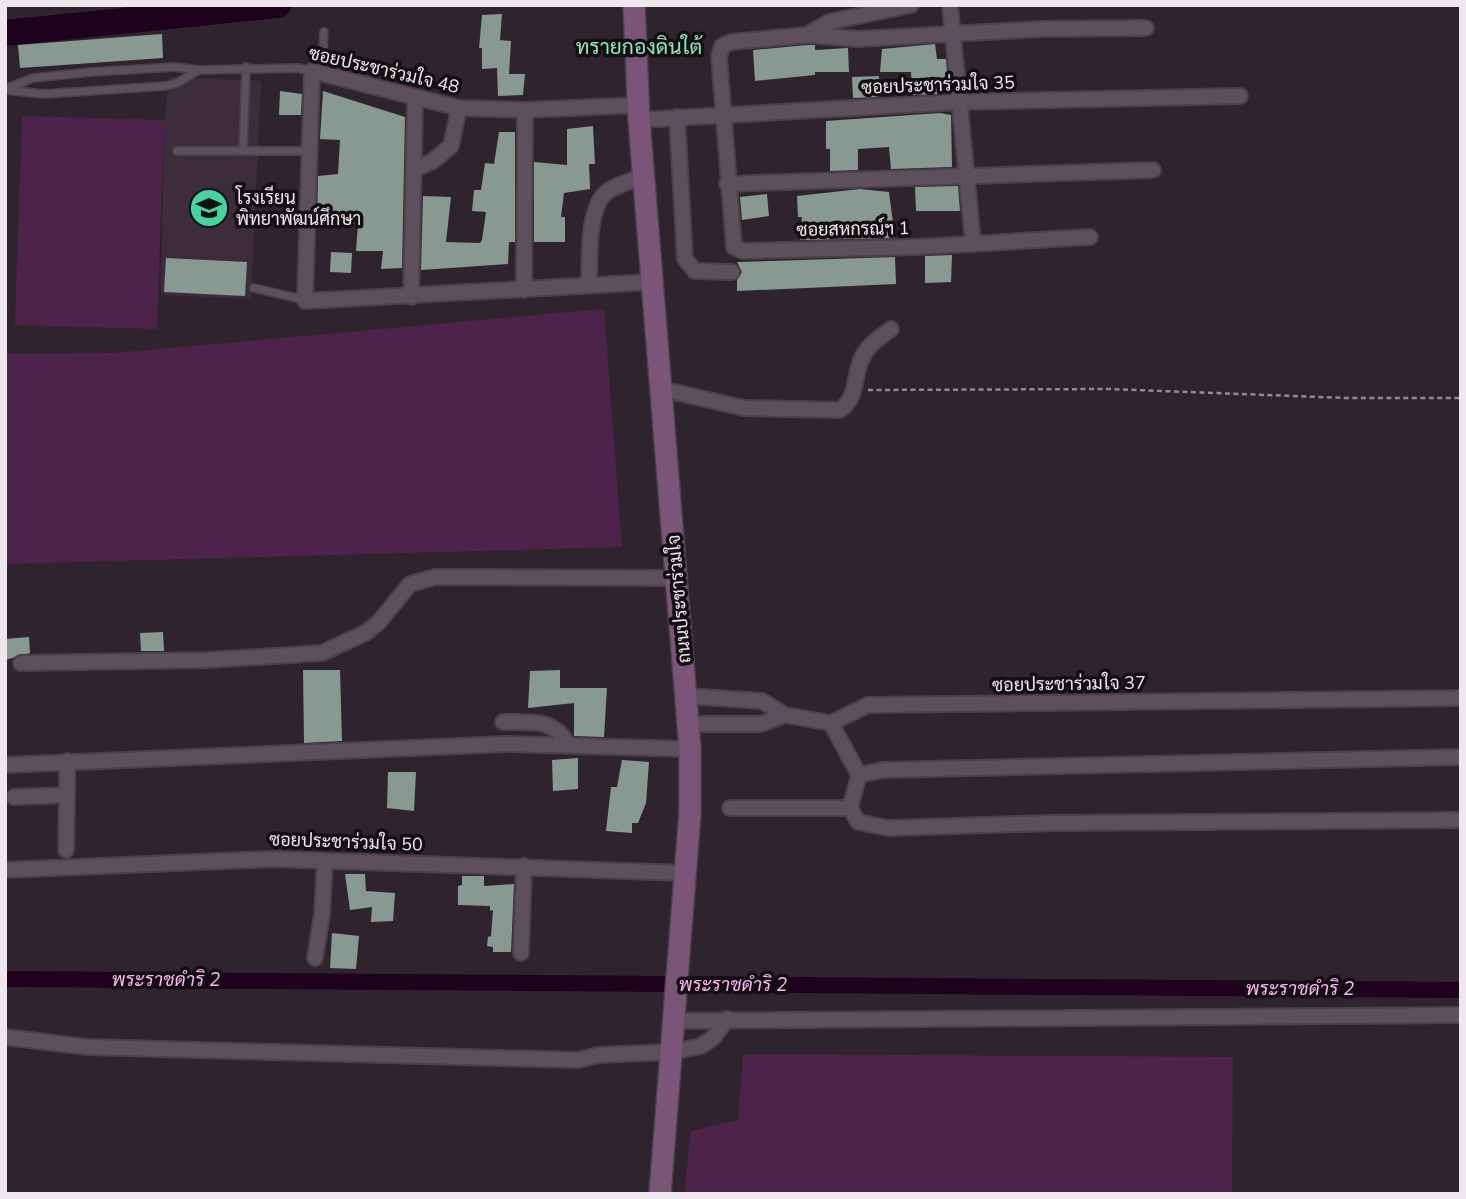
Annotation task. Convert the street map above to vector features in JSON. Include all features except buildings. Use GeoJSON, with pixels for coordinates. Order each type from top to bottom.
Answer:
{"type":"FeatureCollection","features":[{"type":"Feature","properties":{"kind":"main road","name":"ถนนประชาร่วมใจ"},"geometry":{"type":"LineString","coordinates":[[634,15],[638,113],[690,749],[690,813],[660,1194]]}},
{"type":"Feature","properties":{"kind":"street"},"geometry":{"type":"LineString","coordinates":[[807,35],[829,22],[911,5]]}},
{"type":"Feature","properties":{"kind":"street"},"geometry":{"type":"LineString","coordinates":[[950,5],[973,242]]}},
{"type":"Feature","properties":{"kind":"street"},"geometry":{"type":"LineString","coordinates":[[1146,28],[953,33],[858,39],[807,35],[726,43],[719,56],[727,184],[1153,170]]}},
{"type":"Feature","properties":{"kind":"street"},"geometry":{"type":"LineString","coordinates":[[317,73],[307,151],[305,301],[652,282]]}},
{"type":"Feature","properties":{"kind":"street","name":"ซอยประชาร่วมใจ 48"},"geometry":{"type":"LineString","coordinates":[[317,73],[458,108],[638,113]]}},
{"type":"Feature","properties":{"kind":"street","name":"ซอยประชาร่วมใจ 35"},"geometry":{"type":"LineString","coordinates":[[638,113],[677,117],[960,102],[1240,96]]}},
{"type":"Feature","properties":{"kind":"street"},"geometry":{"type":"LineString","coordinates":[[411,297],[415,99]]}},
{"type":"Feature","properties":{"kind":"street"},"geometry":{"type":"LineString","coordinates":[[415,169],[433,161],[452,146],[458,108]]}},
{"type":"Feature","properties":{"kind":"street"},"geometry":{"type":"LineString","coordinates":[[524,290],[525,110]]}},
{"type":"Feature","properties":{"kind":"street"},"geometry":{"type":"LineString","coordinates":[[677,117],[685,259],[695,271],[732,272]]}},
{"type":"Feature","properties":{"kind":"street"},"geometry":{"type":"LineString","coordinates":[[589,286],[591,229],[601,199],[607,192],[643,176]]}},
{"type":"Feature","properties":{"kind":"street","name":"ซอยสหกรณ์ฯ 1"},"geometry":{"type":"LineString","coordinates":[[727,184],[734,247],[743,251],[918,247],[1090,237]]}},
{"type":"Feature","properties":{"kind":"street"},"geometry":{"type":"LineString","coordinates":[[661,389],[744,408],[840,410],[849,403],[860,361],[870,344],[891,330]]}},
{"type":"Feature","properties":{"kind":"street"},"geometry":{"type":"LineString","coordinates":[[21,663],[208,660],[322,653],[367,632],[379,622],[410,584],[435,576],[676,578]]}},
{"type":"Feature","properties":{"kind":"street"},"geometry":{"type":"LineString","coordinates":[[687,696],[761,701],[785,715],[831,723],[859,775],[850,808],[858,822],[888,828],[1054,823],[1461,820]]}},
{"type":"Feature","properties":{"kind":"street","name":"ซอยประชาร่วมใจ 37"},"geometry":{"type":"LineString","coordinates":[[831,723],[868,705],[1461,698]]}},
{"type":"Feature","properties":{"kind":"street"},"geometry":{"type":"LineString","coordinates":[[689,724],[761,724],[785,715]]}},
{"type":"Feature","properties":{"kind":"street"},"geometry":{"type":"LineString","coordinates":[[503,722],[547,724],[560,731],[568,744]]}},
{"type":"Feature","properties":{"kind":"street"},"geometry":{"type":"LineString","coordinates":[[5,765],[432,746],[568,744],[690,749]]}},
{"type":"Feature","properties":{"kind":"street"},"geometry":{"type":"LineString","coordinates":[[859,775],[883,770],[1461,757]]}},
{"type":"Feature","properties":{"kind":"street"},"geometry":{"type":"LineString","coordinates":[[65,850],[67,761]]}},
{"type":"Feature","properties":{"kind":"street"},"geometry":{"type":"LineString","coordinates":[[14,797],[66,795]]}},
{"type":"Feature","properties":{"kind":"street"},"geometry":{"type":"LineString","coordinates":[[730,808],[850,808]]}},
{"type":"Feature","properties":{"kind":"street","name":"ซอยประชาร่วมใจ 50"},"geometry":{"type":"LineString","coordinates":[[5,870],[171,861],[325,861],[685,873]]}},
{"type":"Feature","properties":{"kind":"street"},"geometry":{"type":"LineString","coordinates":[[315,958],[322,914],[325,861]]}},
{"type":"Feature","properties":{"kind":"street"},"geometry":{"type":"LineString","coordinates":[[521,953],[524,866]]}},
{"type":"Feature","properties":{"kind":"street"},"geometry":{"type":"LineString","coordinates":[[673,1015],[727,1019],[887,1022],[1461,1014]]}},
{"type":"Feature","properties":{"kind":"street"},"geometry":{"type":"LineString","coordinates":[[5,1037],[87,1047],[579,1060],[598,1055],[671,1052],[701,1046],[714,1037],[727,1019]]}},
{"type":"Feature","properties":{"kind":"lane"},"geometry":{"type":"LineString","coordinates":[[317,73],[324,32]]}},
{"type":"Feature","properties":{"kind":"lane"},"geometry":{"type":"LineString","coordinates":[[5,90],[33,78],[53,75],[174,66],[199,70]]}},
{"type":"Feature","properties":{"kind":"lane"},"geometry":{"type":"LineString","coordinates":[[243,151],[246,67]]}},
{"type":"Feature","properties":{"kind":"lane","name":"ซอยประชาร่วมใจ 48"},"geometry":{"type":"LineString","coordinates":[[199,70],[246,67],[317,73]]}},
{"type":"Feature","properties":{"kind":"lane"},"geometry":{"type":"LineString","coordinates":[[5,90],[44,94],[165,86],[177,83],[199,70]]}},
{"type":"Feature","properties":{"kind":"lane"},"geometry":{"type":"LineString","coordinates":[[177,151],[307,151]]}},
{"type":"Feature","properties":{"kind":"lane"},"geometry":{"type":"LineString","coordinates":[[254,288],[305,301]]}},
{"type":"Feature","properties":{"kind":"path"},"geometry":{"type":"LineString","coordinates":[[854,390],[1109,389],[1346,398],[1461,398]]}},
{"type":"Feature","properties":{"kind":"shaded area","name":"โรงเรียน พิทยาพัฒน์ศึกษา"},"geometry":{"type":"Polygon","coordinates":[[[170,77],[261,81],[251,299],[161,295],[164,120],[170,77]]]}},
{"type":"Feature","properties":{"kind":"shaded area"},"geometry":{"type":"Polygon","coordinates":[[[22,116],[164,120],[157,329],[15,325],[22,116]]]}},
{"type":"Feature","properties":{"kind":"shaded area"},"geometry":{"type":"Polygon","coordinates":[[[604,309],[622,547],[5,564],[5,354],[114,353],[604,309]]]}},
{"type":"Feature","properties":{"kind":"shaded area"},"geometry":{"type":"Polygon","coordinates":[[[743,1054],[1233,1057],[1232,1194],[684,1194],[691,1131],[738,1120],[743,1054]]]}},
{"type":"Feature","properties":{"kind":"waterway"},"geometry":{"type":"LineString","coordinates":[[5,33],[278,5]]}},
{"type":"Feature","properties":{"kind":"waterway","name":"พระราชดำริ 2"},"geometry":{"type":"LineString","coordinates":[[5,979],[1461,990]]}},
{"type":"Feature","properties":{"kind":"place","name":"โรงเรียน พิทยาพัฒน์ศึกษา"},"geometry":{"type":"Point","coordinates":[209,208]}},
{"type":"Feature","properties":{"kind":"district","name":"ทรายกองดินใต้"},"geometry":{"type":"Point","coordinates":[639,47]}}]}
